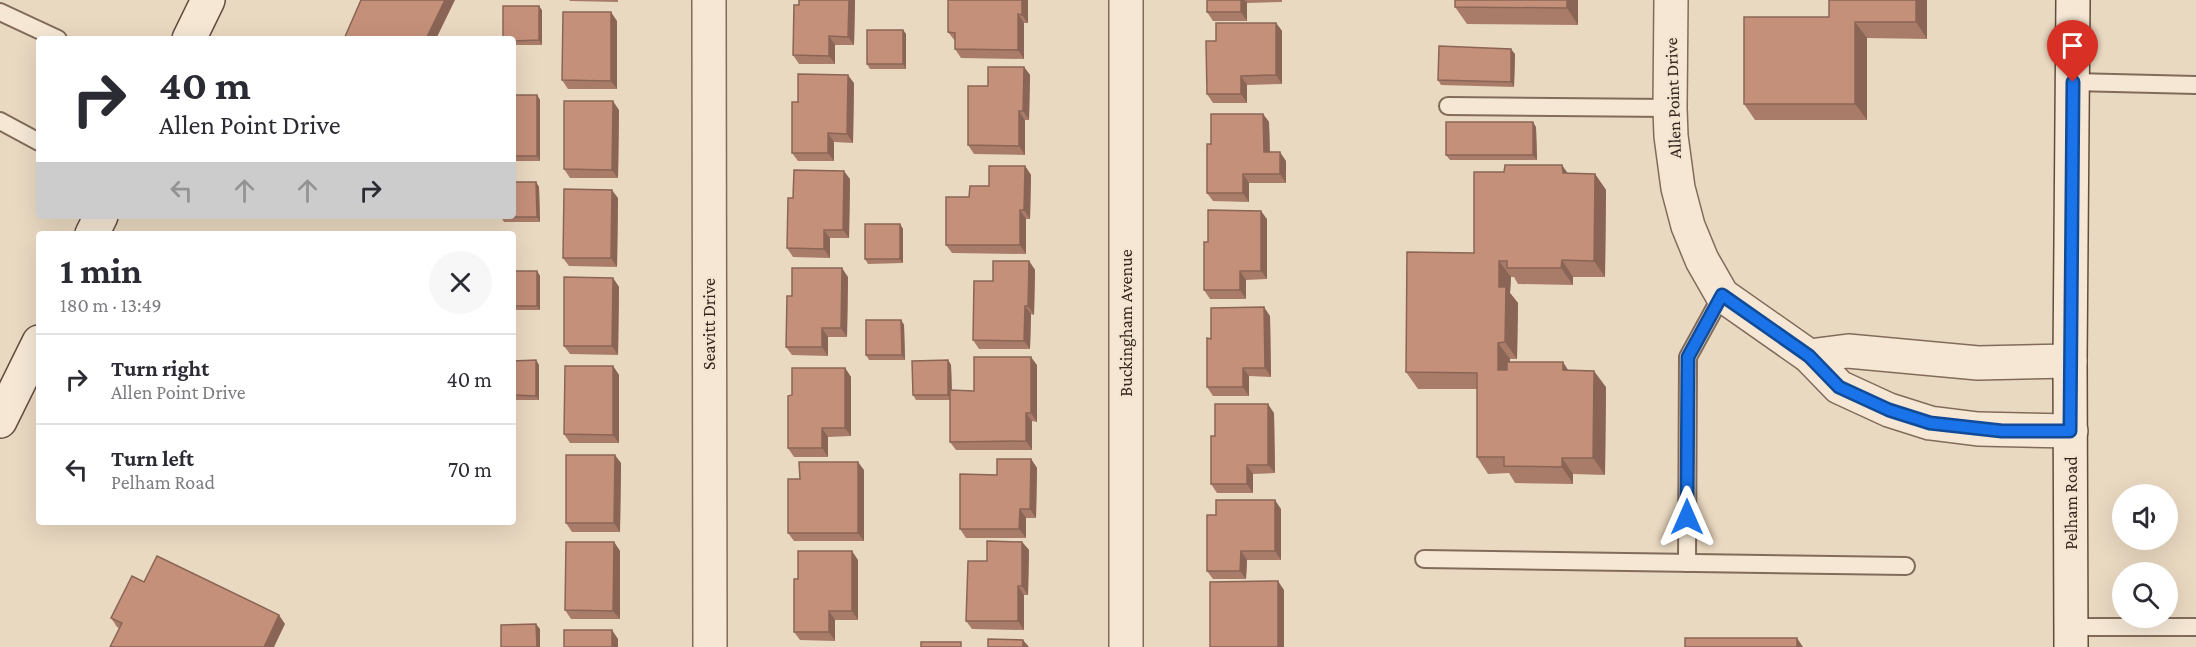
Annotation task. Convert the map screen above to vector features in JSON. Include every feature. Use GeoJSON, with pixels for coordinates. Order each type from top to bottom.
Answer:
{"type":"FeatureCollection","features":[{"type":"Feature","properties":{"kind":"street"},"geometry":{"type":"LineString","coordinates":[[190,36],[208,0]]}},
{"type":"Feature","properties":{"kind":"street","name":"Seavitt Drive"},"geometry":{"type":"LineString","coordinates":[[710,0],[710,647]]}},
{"type":"Feature","properties":{"kind":"street","name":"Buckingham Avenue"},"geometry":{"type":"LineString","coordinates":[[1126,0],[1126,647]]}},
{"type":"Feature","properties":{"kind":"street","name":"Allen Point Drive"},"geometry":{"type":"LineString","coordinates":[[1671,0],[1671,136],[1678,188],[1688,226],[1702,260],[1722,295],[1809,356],[1839,387],[1889,410],[1930,423],[2002,431],[2070,431]]}},
{"type":"Feature","properties":{"kind":"street","name":"Pelham Road"},"geometry":{"type":"LineString","coordinates":[[2071,637],[2070,361],[2073,0]]}},
{"type":"Feature","properties":{"kind":"street"},"geometry":{"type":"LineString","coordinates":[[0,421],[36,348]]}},
{"type":"Feature","properties":{"kind":"street"},"geometry":{"type":"LineString","coordinates":[[1809,356],[1848,351],[1978,363],[2070,361]]}},
{"type":"Feature","properties":{"kind":"lane"},"geometry":{"type":"LineString","coordinates":[[7,0],[0,13],[51,36]]}},
{"type":"Feature","properties":{"kind":"lane"},"geometry":{"type":"LineString","coordinates":[[2073,82],[2196,85]]}},
{"type":"Feature","properties":{"kind":"lane"},"geometry":{"type":"LineString","coordinates":[[1448,106],[1670,108]]}},
{"type":"Feature","properties":{"kind":"lane"},"geometry":{"type":"LineString","coordinates":[[0,121],[36,140]]}},
{"type":"Feature","properties":{"kind":"lane"},"geometry":{"type":"LineString","coordinates":[[1687,563],[1688,357],[1722,295]]}},
{"type":"Feature","properties":{"kind":"lane"},"geometry":{"type":"LineString","coordinates":[[1424,559],[1906,566]]}},
{"type":"Feature","properties":{"kind":"lane"},"geometry":{"type":"LineString","coordinates":[[2071,637],[2196,627]]}},
{"type":"Feature","properties":{"kind":"building"},"geometry":{"type":"Polygon","coordinates":[[[361,0],[445,0],[427,36],[345,36],[361,0]]]}},
{"type":"Feature","properties":{"kind":"building"},"geometry":{"type":"Polygon","coordinates":[[[799,0],[849,0],[848,37],[829,36],[829,56],[793,55],[794,5],[799,5],[799,0]]]}},
{"type":"Feature","properties":{"kind":"building"},"geometry":{"type":"Polygon","coordinates":[[[948,0],[1022,0],[1022,15],[1018,14],[1018,50],[955,49],[955,33],[948,32],[948,0]]]}},
{"type":"Feature","properties":{"kind":"building"},"geometry":{"type":"Polygon","coordinates":[[[1207,0],[1241,0],[1241,12],[1207,12],[1207,0]]]}},
{"type":"Feature","properties":{"kind":"building"},"geometry":{"type":"Polygon","coordinates":[[[1455,0],[1567,0],[1567,8],[1455,7],[1455,0]]]}},
{"type":"Feature","properties":{"kind":"building"},"geometry":{"type":"Polygon","coordinates":[[[1829,0],[1916,0],[1916,22],[1855,22],[1855,104],[1744,104],[1744,17],[1829,17],[1829,0]]]}},
{"type":"Feature","properties":{"kind":"building"},"geometry":{"type":"Polygon","coordinates":[[[503,6],[539,6],[539,40],[516,41],[516,36],[503,36],[503,6]]]}},
{"type":"Feature","properties":{"kind":"building"},"geometry":{"type":"Polygon","coordinates":[[[563,12],[611,12],[611,81],[562,80],[563,12]]]}},
{"type":"Feature","properties":{"kind":"building"},"geometry":{"type":"Polygon","coordinates":[[[1216,23],[1276,23],[1276,75],[1241,76],[1241,94],[1207,94],[1206,41],[1216,41],[1216,23]]]}},
{"type":"Feature","properties":{"kind":"building"},"geometry":{"type":"Polygon","coordinates":[[[867,30],[903,30],[903,64],[867,64],[867,30]]]}},
{"type":"Feature","properties":{"kind":"building"},"geometry":{"type":"Polygon","coordinates":[[[1439,46],[1511,49],[1511,82],[1438,80],[1439,46]]]}},
{"type":"Feature","properties":{"kind":"building"},"geometry":{"type":"Polygon","coordinates":[[[988,67],[1024,67],[1023,111],[1019,111],[1019,146],[968,145],[968,86],[988,86],[988,67]]]}},
{"type":"Feature","properties":{"kind":"building"},"geometry":{"type":"Polygon","coordinates":[[[798,74],[848,75],[847,134],[828,133],[828,153],[792,153],[792,102],[798,102],[798,74]]]}},
{"type":"Feature","properties":{"kind":"building"},"geometry":{"type":"Polygon","coordinates":[[[516,95],[537,95],[537,156],[516,156],[516,95]]]}},
{"type":"Feature","properties":{"kind":"building"},"geometry":{"type":"Polygon","coordinates":[[[564,101],[613,101],[612,170],[564,169],[564,101]]]}},
{"type":"Feature","properties":{"kind":"building"},"geometry":{"type":"Polygon","coordinates":[[[1211,114],[1263,114],[1264,152],[1280,152],[1280,174],[1243,174],[1243,193],[1207,193],[1207,144],[1211,144],[1211,114]]]}},
{"type":"Feature","properties":{"kind":"building"},"geometry":{"type":"Polygon","coordinates":[[[1446,122],[1533,122],[1533,155],[1446,155],[1446,122]]]}},
{"type":"Feature","properties":{"kind":"building"},"geometry":{"type":"Polygon","coordinates":[[[1505,165],[1562,165],[1563,173],[1595,174],[1594,261],[1562,260],[1561,268],[1507,268],[1507,261],[1499,261],[1499,287],[1506,287],[1505,342],[1498,343],[1498,370],[1507,370],[1507,362],[1563,362],[1563,370],[1594,371],[1593,458],[1562,458],[1562,467],[1504,466],[1504,457],[1477,457],[1477,373],[1406,372],[1407,252],[1474,253],[1474,172],[1504,172],[1505,165]]]}},
{"type":"Feature","properties":{"kind":"building"},"geometry":{"type":"Polygon","coordinates":[[[989,166],[1025,166],[1024,210],[1020,210],[1020,245],[946,245],[946,197],[969,197],[970,186],[989,186],[989,166]]]}},
{"type":"Feature","properties":{"kind":"building"},"geometry":{"type":"Polygon","coordinates":[[[794,170],[844,171],[843,230],[824,230],[824,249],[787,248],[788,198],[793,198],[794,170]]]}},
{"type":"Feature","properties":{"kind":"building"},"geometry":{"type":"Polygon","coordinates":[[[516,182],[536,182],[537,217],[516,217],[516,182]]]}},
{"type":"Feature","properties":{"kind":"building"},"geometry":{"type":"Polygon","coordinates":[[[564,189],[612,190],[611,258],[563,258],[564,189]]]}},
{"type":"Feature","properties":{"kind":"building"},"geometry":{"type":"Polygon","coordinates":[[[1208,210],[1261,211],[1261,271],[1240,271],[1240,290],[1204,290],[1204,242],[1208,242],[1208,210]]]}},
{"type":"Feature","properties":{"kind":"building"},"geometry":{"type":"Polygon","coordinates":[[[865,224],[900,224],[900,259],[865,259],[865,224]]]}},
{"type":"Feature","properties":{"kind":"building"},"geometry":{"type":"Polygon","coordinates":[[[993,261],[1029,261],[1028,306],[1025,306],[1024,341],[973,340],[974,281],[993,281],[993,261]]]}},
{"type":"Feature","properties":{"kind":"building"},"geometry":{"type":"Polygon","coordinates":[[[792,268],[842,268],[841,328],[822,328],[822,347],[786,347],[787,296],[792,296],[792,268]]]}},
{"type":"Feature","properties":{"kind":"building"},"geometry":{"type":"Polygon","coordinates":[[[516,271],[537,271],[537,306],[516,306],[516,271]]]}},
{"type":"Feature","properties":{"kind":"building"},"geometry":{"type":"Polygon","coordinates":[[[564,277],[613,278],[612,346],[564,346],[564,277]]]}},
{"type":"Feature","properties":{"kind":"building"},"geometry":{"type":"Polygon","coordinates":[[[1264,307],[1265,368],[1243,368],[1243,387],[1207,387],[1207,338],[1211,339],[1211,308],[1264,307]]]}},
{"type":"Feature","properties":{"kind":"building"},"geometry":{"type":"Polygon","coordinates":[[[866,320],[901,320],[902,355],[866,355],[866,320]]]}},
{"type":"Feature","properties":{"kind":"building"},"geometry":{"type":"Polygon","coordinates":[[[974,357],[1031,357],[1031,413],[1026,413],[1026,441],[950,442],[950,390],[974,391],[974,357]]]}},
{"type":"Feature","properties":{"kind":"building"},"geometry":{"type":"Polygon","coordinates":[[[536,360],[536,396],[516,395],[516,361],[536,360]]]}},
{"type":"Feature","properties":{"kind":"building"},"geometry":{"type":"Polygon","coordinates":[[[948,360],[948,395],[913,395],[912,361],[948,360]]]}},
{"type":"Feature","properties":{"kind":"building"},"geometry":{"type":"Polygon","coordinates":[[[565,366],[613,366],[613,435],[564,434],[565,366]]]}},
{"type":"Feature","properties":{"kind":"building"},"geometry":{"type":"Polygon","coordinates":[[[792,368],[845,368],[845,428],[822,428],[822,448],[788,448],[788,396],[792,395],[792,368]]]}},
{"type":"Feature","properties":{"kind":"building"},"geometry":{"type":"Polygon","coordinates":[[[1215,404],[1268,404],[1268,465],[1247,465],[1247,484],[1211,484],[1211,436],[1215,436],[1215,404]]]}},
{"type":"Feature","properties":{"kind":"building"},"geometry":{"type":"Polygon","coordinates":[[[566,455],[615,455],[614,523],[566,523],[566,455]]]}},
{"type":"Feature","properties":{"kind":"building"},"geometry":{"type":"Polygon","coordinates":[[[997,459],[1031,459],[1030,509],[1020,509],[1019,529],[960,529],[960,474],[997,475],[997,459]]]}},
{"type":"Feature","properties":{"kind":"building"},"geometry":{"type":"Polygon","coordinates":[[[799,462],[858,462],[858,533],[788,533],[788,479],[800,479],[799,462]]]}},
{"type":"Feature","properties":{"kind":"building"},"geometry":{"type":"Polygon","coordinates":[[[1216,500],[1275,500],[1275,551],[1241,551],[1240,571],[1207,571],[1207,515],[1216,515],[1216,500]]]}},
{"type":"Feature","properties":{"kind":"building"},"geometry":{"type":"Polygon","coordinates":[[[987,541],[1022,542],[1022,586],[1018,586],[1018,621],[966,621],[968,561],[987,561],[987,541]]]}},
{"type":"Feature","properties":{"kind":"building"},"geometry":{"type":"Polygon","coordinates":[[[566,542],[614,542],[613,611],[565,610],[566,542]]]}},
{"type":"Feature","properties":{"kind":"building"},"geometry":{"type":"Polygon","coordinates":[[[798,551],[852,551],[852,611],[829,611],[829,632],[794,632],[794,579],[798,579],[798,551]]]}},
{"type":"Feature","properties":{"kind":"building"},"geometry":{"type":"Polygon","coordinates":[[[157,556],[279,615],[264,647],[110,647],[122,623],[111,618],[132,576],[144,582],[157,556]]]}},
{"type":"Feature","properties":{"kind":"building"},"geometry":{"type":"Polygon","coordinates":[[[1278,581],[1278,647],[1210,647],[1210,582],[1278,581]]]}},
{"type":"Feature","properties":{"kind":"building"},"geometry":{"type":"Polygon","coordinates":[[[536,624],[537,647],[501,647],[501,625],[536,624]]]}},
{"type":"Feature","properties":{"kind":"building"},"geometry":{"type":"Polygon","coordinates":[[[564,630],[612,630],[612,647],[564,647],[564,630]]]}},
{"type":"Feature","properties":{"kind":"building"},"geometry":{"type":"Polygon","coordinates":[[[1685,638],[1797,638],[1797,647],[1685,647],[1685,638]]]}},
{"type":"Feature","properties":{"kind":"building"},"geometry":{"type":"Polygon","coordinates":[[[988,639],[1023,640],[1023,647],[988,647],[988,639]]]}},
{"type":"Feature","properties":{"kind":"building"},"geometry":{"type":"Polygon","coordinates":[[[921,642],[961,642],[961,647],[921,647],[921,642]]]}},
{"type":"Feature","properties":{"kind":"route"},"geometry":{"type":"LineString","coordinates":[[1687,517],[1688,357],[1722,295],[1809,356],[1839,387],[1889,410],[1930,423],[1978,429],[2070,431],[2073,82]]}}]}
